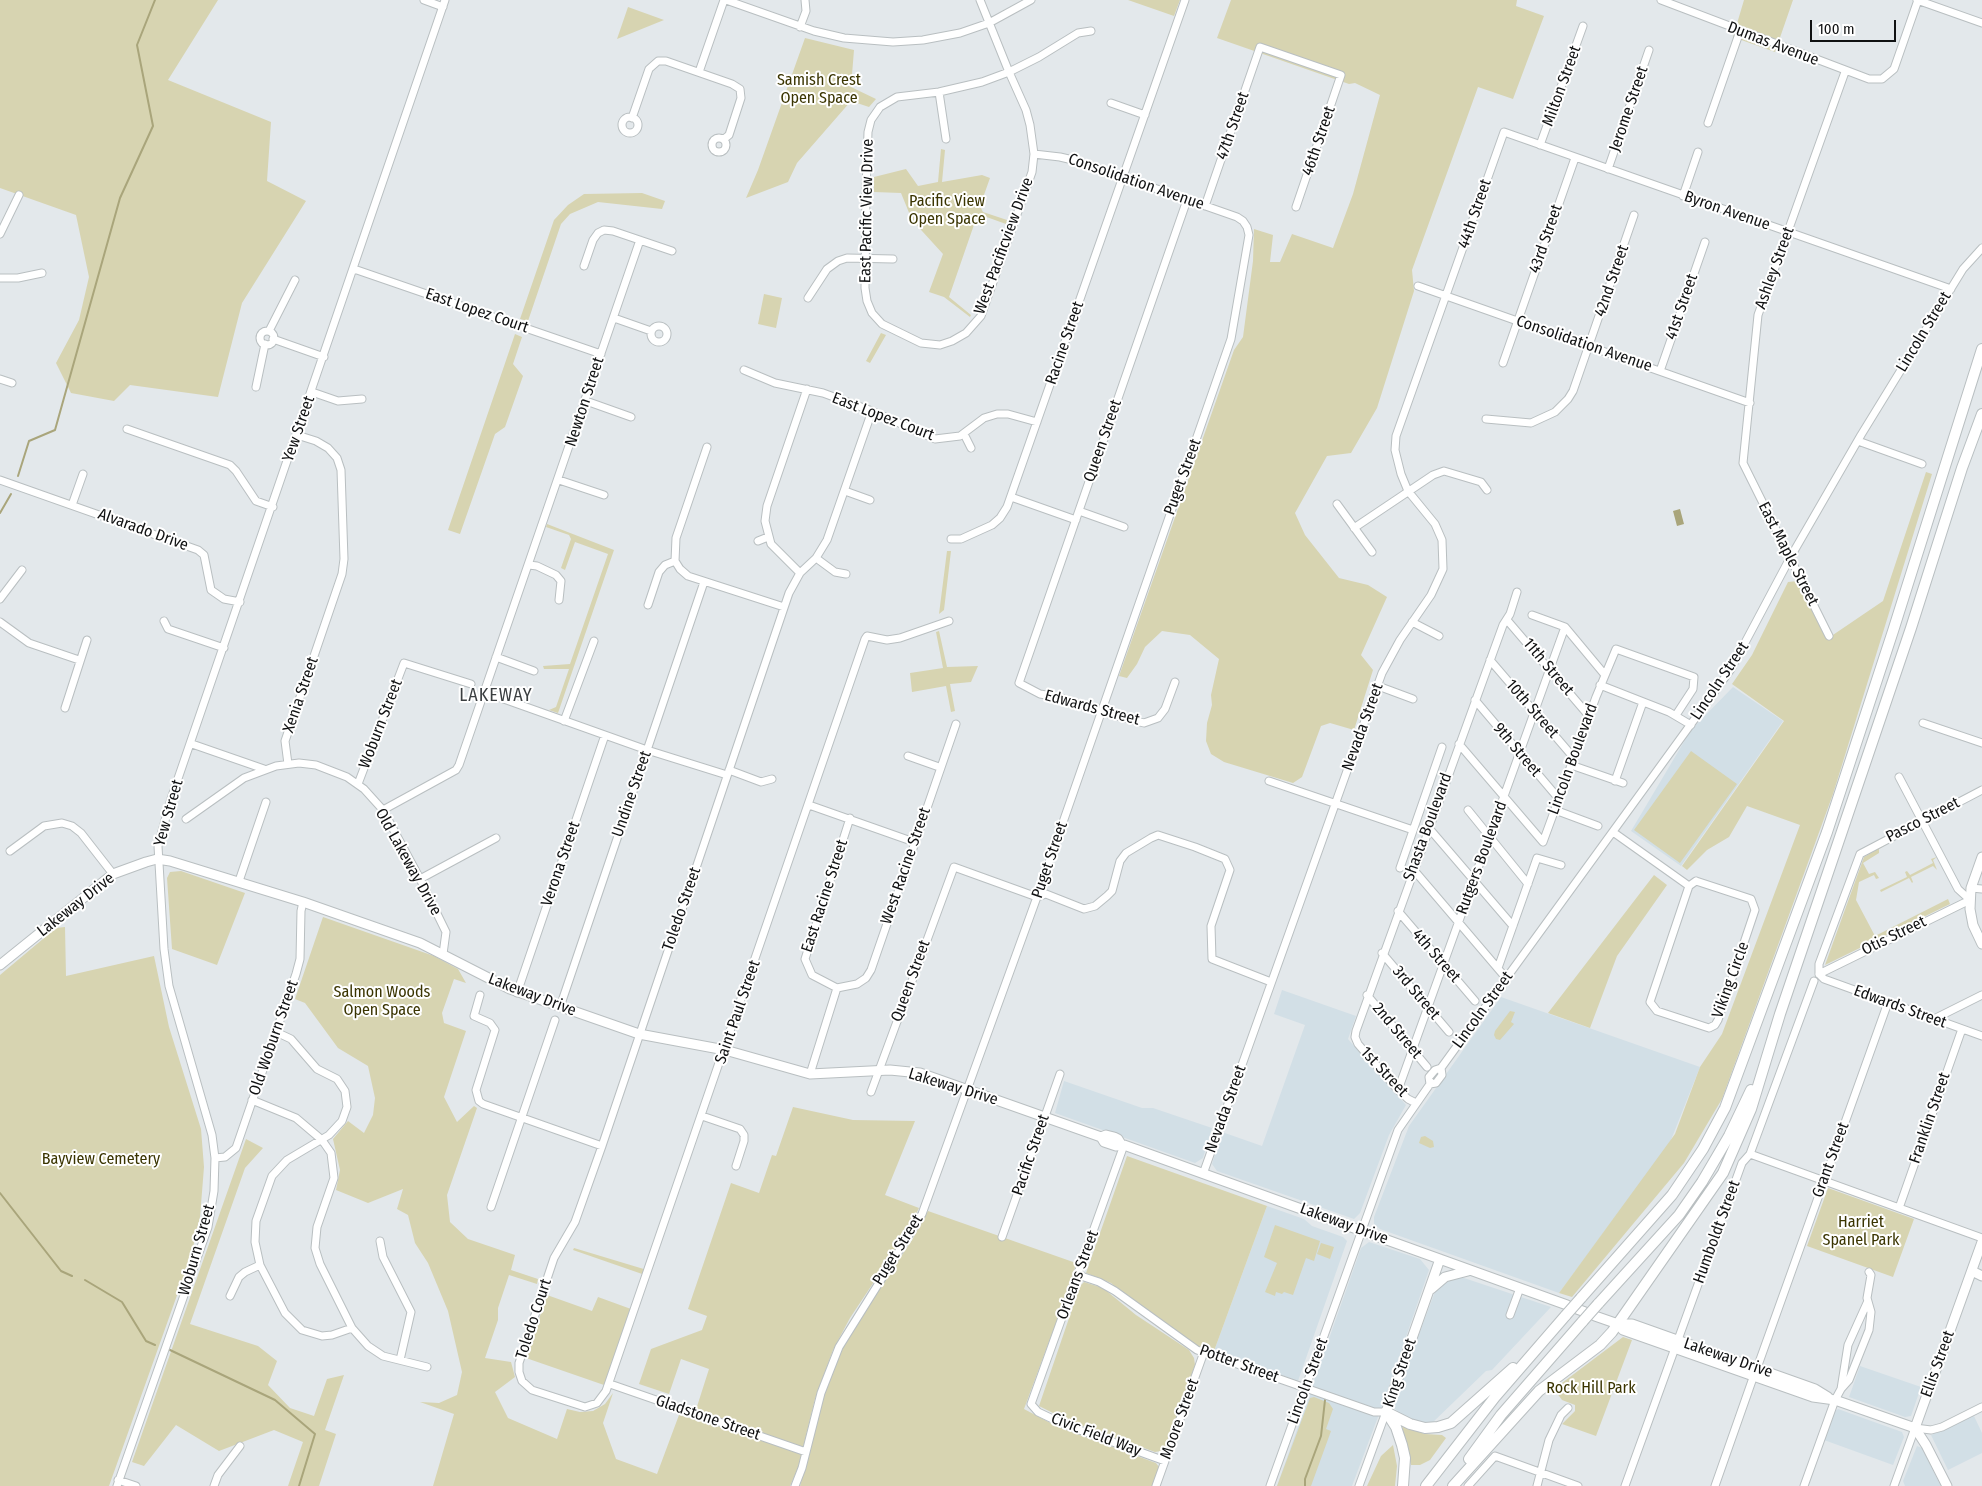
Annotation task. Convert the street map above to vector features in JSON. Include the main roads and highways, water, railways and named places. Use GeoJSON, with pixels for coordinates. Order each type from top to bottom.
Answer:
{"type":"FeatureCollection","features":[{"type":"Feature","properties":{"kind":"highway"},"geometry":{"type":"LineString","coordinates":[[1426,1486],[1566,1310],[1581,1298],[1672,1195],[1703,1149],[1725,1108],[1827,832],[1982,349]]}},
{"type":"Feature","properties":{"kind":"highway"},"geometry":{"type":"LineString","coordinates":[[1956,432],[1982,370]]}},
{"type":"Feature","properties":{"kind":"highway"},"geometry":{"type":"LineString","coordinates":[[1451,1486],[1539,1391],[1600,1344],[1618,1324],[1723,1173],[1751,1109],[1780,1014],[1911,628],[1962,468],[1982,414]]}},
{"type":"Feature","properties":{"kind":"highway"},"geometry":{"type":"LineString","coordinates":[[1962,468],[1982,423]]}},
{"type":"Feature","properties":{"kind":"highway"},"geometry":{"type":"LineString","coordinates":[[1451,1486],[1501,1415],[1582,1314],[1598,1304],[1679,1215],[1730,1136],[1750,1092],[1780,1014]]}},
{"type":"Feature","properties":{"kind":"highway"},"geometry":{"type":"LineString","coordinates":[[1386,1412],[1418,1427],[1438,1427],[1450,1423],[1542,1342]]}},
{"type":"Feature","properties":{"kind":"highway"},"geometry":{"type":"LineString","coordinates":[[1386,1412],[1396,1427],[1402,1445],[1404,1458],[1403,1486]]}},
{"type":"Feature","properties":{"kind":"main road"},"geometry":{"type":"LineString","coordinates":[[1982,857],[1971,888],[1970,900],[1973,925],[1982,944]]}},
{"type":"Feature","properties":{"kind":"main road","name":"Lakeway Drive"},"geometry":{"type":"LineString","coordinates":[[0,965],[113,874],[157,859],[170,861],[240,881],[420,943],[517,992],[639,1034],[725,1050],[810,1074],[878,1071],[920,1073],[1101,1137],[1104,1142],[1116,1146],[1123,1145],[1362,1230],[1520,1288],[1566,1310]]}},
{"type":"Feature","properties":{"kind":"main road","name":"Ellis Street"},"geometry":{"type":"LineString","coordinates":[[1915,1428],[1982,1242]]}},
{"type":"Feature","properties":{"kind":"main road","name":"King Street"},"geometry":{"type":"LineString","coordinates":[[1386,1412],[1440,1259]]}},
{"type":"Feature","properties":{"kind":"main road"},"geometry":{"type":"LineString","coordinates":[[1427,1295],[1441,1279],[1457,1273],[1471,1271]]}},
{"type":"Feature","properties":{"kind":"main road"},"geometry":{"type":"LineString","coordinates":[[1972,1271],[1982,1276]]}},
{"type":"Feature","properties":{"kind":"main road","name":"Lakeway Drive"},"geometry":{"type":"LineString","coordinates":[[1595,1316],[1618,1324],[1628,1323],[1734,1368],[1739,1367],[1756,1372]]}},
{"type":"Feature","properties":{"kind":"main road","name":"Lakeway Drive"},"geometry":{"type":"LineString","coordinates":[[1676,1344],[1756,1372],[1816,1389],[1835,1400],[1915,1428]]}},
{"type":"Feature","properties":{"kind":"main road"},"geometry":{"type":"LineString","coordinates":[[1915,1428],[1947,1486]]}},
{"type":"Feature","properties":{"kind":"waterway"},"geometry":{"type":"LineString","coordinates":[[18,476],[29,441],[55,430],[120,198],[153,126],[137,45],[155,0]]}},
{"type":"Feature","properties":{"kind":"waterway"},"geometry":{"type":"LineString","coordinates":[[0,513],[11,494]]}},
{"type":"Feature","properties":{"kind":"waterway"},"geometry":{"type":"LineString","coordinates":[[0,1193],[61,1271],[72,1276]]}},
{"type":"Feature","properties":{"kind":"waterway"},"geometry":{"type":"LineString","coordinates":[[85,1280],[122,1302],[146,1341],[155,1345]]}},
{"type":"Feature","properties":{"kind":"waterway"},"geometry":{"type":"LineString","coordinates":[[170,1350],[275,1400],[315,1434],[299,1486]]}},
{"type":"Feature","properties":{"kind":"waterway"},"geometry":{"type":"LineString","coordinates":[[1305,1486],[1305,1479],[1321,1436],[1325,1400]]}},
{"type":"Feature","properties":{"kind":"district","name":"LAKEWAY"},"geometry":{"type":"Point","coordinates":[496,696]}},
{"type":"Feature","properties":{"kind":"park label","name":"Samish Crest Open Space"},"geometry":{"type":"Point","coordinates":[819,90]}},
{"type":"Feature","properties":{"kind":"park label","name":"Pacific View Open Space"},"geometry":{"type":"Point","coordinates":[947,211]}},
{"type":"Feature","properties":{"kind":"park label","name":"Salmon Woods Open Space"},"geometry":{"type":"Point","coordinates":[382,1002]}},
{"type":"Feature","properties":{"kind":"park label","name":"Bayview Cemetery"},"geometry":{"type":"Point","coordinates":[101,1160]}},
{"type":"Feature","properties":{"kind":"park label","name":"Harriet Spanel Park"},"geometry":{"type":"Point","coordinates":[1861,1232]}},
{"type":"Feature","properties":{"kind":"park label","name":"Rock Hill Park"},"geometry":{"type":"Point","coordinates":[1591,1389]}}]}
